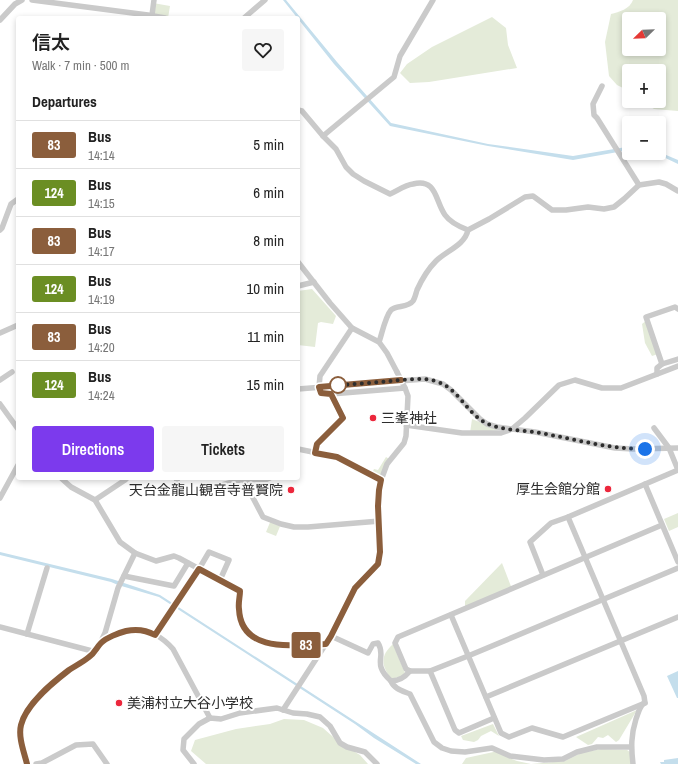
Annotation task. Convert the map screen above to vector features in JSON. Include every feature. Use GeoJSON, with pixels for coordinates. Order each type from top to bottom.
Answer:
{"type":"FeatureCollection","features":[{"type":"Feature","properties":{"kind":"street"},"geometry":{"type":"LineString","coordinates":[[17,0],[28,0]]}},
{"type":"Feature","properties":{"kind":"street"},"geometry":{"type":"LineString","coordinates":[[0,20],[15,4],[22,0]]}},
{"type":"Feature","properties":{"kind":"street"},"geometry":{"type":"LineString","coordinates":[[32,0],[156,16]]}},
{"type":"Feature","properties":{"kind":"street"},"geometry":{"type":"LineString","coordinates":[[152,15],[154,0]]}},
{"type":"Feature","properties":{"kind":"street"},"geometry":{"type":"LineString","coordinates":[[246,16],[265,0]]}},
{"type":"Feature","properties":{"kind":"street"},"geometry":{"type":"LineString","coordinates":[[323,136],[394,77],[400,56],[433,0]]}},
{"type":"Feature","properties":{"kind":"street"},"geometry":{"type":"LineString","coordinates":[[602,86],[593,104],[594,116],[597,118],[639,185]]}},
{"type":"Feature","properties":{"kind":"street"},"geometry":{"type":"LineString","coordinates":[[300,110],[336,148],[346,166],[353,174],[390,194],[412,184],[423,183],[432,188],[444,214],[460,227],[468,230]]}},
{"type":"Feature","properties":{"kind":"street"},"geometry":{"type":"LineString","coordinates":[[379,342],[388,314],[392,309],[410,304],[414,301],[416,291],[428,269],[461,242],[467,235],[468,230],[525,197],[533,196],[552,210],[588,207],[604,209],[614,207],[639,185],[659,182],[678,191]]}},
{"type":"Feature","properties":{"kind":"street"},"geometry":{"type":"LineString","coordinates":[[0,230],[2,228],[3,219],[11,204],[16,199]]}},
{"type":"Feature","properties":{"kind":"street"},"geometry":{"type":"LineString","coordinates":[[283,710],[331,636],[355,588],[378,564],[380,552],[380,521],[378,500],[381,480],[387,464],[404,443],[406,436],[408,396],[387,353],[379,342],[352,328],[300,264]]}},
{"type":"Feature","properties":{"kind":"street"},"geometry":{"type":"LineString","coordinates":[[300,286],[314,282]]}},
{"type":"Feature","properties":{"kind":"street"},"geometry":{"type":"LineString","coordinates":[[662,364],[646,317],[675,307],[678,309]]}},
{"type":"Feature","properties":{"kind":"street"},"geometry":{"type":"LineString","coordinates":[[0,333],[16,326]]}},
{"type":"Feature","properties":{"kind":"street"},"geometry":{"type":"LineString","coordinates":[[352,328],[322,370],[318,381],[321,393],[331,394],[405,388]]}},
{"type":"Feature","properties":{"kind":"street"},"geometry":{"type":"LineString","coordinates":[[657,374],[657,368],[662,364],[678,359]]}},
{"type":"Feature","properties":{"kind":"street"},"geometry":{"type":"LineString","coordinates":[[406,425],[462,433],[501,433],[512,429],[559,385],[575,380],[602,388],[621,388],[678,366]]}},
{"type":"Feature","properties":{"kind":"street"},"geometry":{"type":"LineString","coordinates":[[0,380],[12,372]]}},
{"type":"Feature","properties":{"kind":"street"},"geometry":{"type":"LineString","coordinates":[[300,389],[414,379],[435,381],[443,384],[451,390],[473,413],[487,424],[497,427],[615,448],[678,448]]}},
{"type":"Feature","properties":{"kind":"street"},"geometry":{"type":"LineString","coordinates":[[315,453],[317,444],[343,418],[331,394]]}},
{"type":"Feature","properties":{"kind":"street"},"geometry":{"type":"LineString","coordinates":[[0,404],[16,425]]}},
{"type":"Feature","properties":{"kind":"street"},"geometry":{"type":"LineString","coordinates":[[543,575],[530,542],[551,523],[678,470],[669,448],[654,428]]}},
{"type":"Feature","properties":{"kind":"street"},"geometry":{"type":"LineString","coordinates":[[300,449],[337,457],[381,480]]}},
{"type":"Feature","properties":{"kind":"street"},"geometry":{"type":"LineString","coordinates":[[0,498],[16,469]]}},
{"type":"Feature","properties":{"kind":"street"},"geometry":{"type":"LineString","coordinates":[[63,480],[71,487],[95,500],[120,542],[136,553],[156,561],[174,556],[240,591],[238,610],[242,622],[253,637],[263,642],[284,646],[326,644]]}},
{"type":"Feature","properties":{"kind":"street"},"geometry":{"type":"LineString","coordinates":[[95,500],[124,480]]}},
{"type":"Feature","properties":{"kind":"street"},"geometry":{"type":"LineString","coordinates":[[177,480],[181,492],[184,494],[194,493],[243,480],[266,480]]}},
{"type":"Feature","properties":{"kind":"street"},"geometry":{"type":"LineString","coordinates":[[243,480],[263,516],[281,524],[294,527],[308,527],[380,521]]}},
{"type":"Feature","properties":{"kind":"street"},"geometry":{"type":"LineString","coordinates":[[645,484],[678,562]]}},
{"type":"Feature","properties":{"kind":"street"},"geometry":{"type":"LineString","coordinates":[[568,517],[644,696],[645,703]]}},
{"type":"Feature","properties":{"kind":"street"},"geometry":{"type":"LineString","coordinates":[[662,525],[398,637],[395,643],[406,669],[410,671],[430,671],[678,568]]}},
{"type":"Feature","properties":{"kind":"street"},"geometry":{"type":"LineString","coordinates":[[155,635],[209,552],[229,560],[220,580]]}},
{"type":"Feature","properties":{"kind":"street"},"geometry":{"type":"LineString","coordinates":[[27,764],[20,735],[21,725],[27,711],[36,699],[68,671],[96,652],[105,633],[121,581],[136,553]]}},
{"type":"Feature","properties":{"kind":"street"},"geometry":{"type":"LineString","coordinates":[[121,581],[174,586],[188,563]]}},
{"type":"Feature","properties":{"kind":"street"},"geometry":{"type":"LineString","coordinates":[[27,634],[47,568]]}},
{"type":"Feature","properties":{"kind":"street"},"geometry":{"type":"LineString","coordinates":[[451,615],[501,733],[509,737],[532,728],[563,737],[645,703]]}},
{"type":"Feature","properties":{"kind":"street"},"geometry":{"type":"LineString","coordinates":[[486,697],[678,617]]}},
{"type":"Feature","properties":{"kind":"street"},"geometry":{"type":"LineString","coordinates":[[0,627],[96,652]]}},
{"type":"Feature","properties":{"kind":"street"},"geometry":{"type":"LineString","coordinates":[[100,644],[125,631],[144,630],[166,641],[172,649],[210,718]]}},
{"type":"Feature","properties":{"kind":"street"},"geometry":{"type":"LineString","coordinates":[[331,636],[368,653],[373,644],[378,643],[380,647],[380,666],[383,674],[397,689],[410,694],[434,742],[442,748],[451,751],[465,752],[492,748],[510,756],[544,760],[563,759],[577,752],[597,747],[631,747]]}},
{"type":"Feature","properties":{"kind":"street"},"geometry":{"type":"LineString","coordinates":[[391,681],[397,681],[404,678],[410,671]]}},
{"type":"Feature","properties":{"kind":"street"},"geometry":{"type":"LineString","coordinates":[[430,671],[455,730],[459,733],[494,718]]}},
{"type":"Feature","properties":{"kind":"street"},"geometry":{"type":"LineString","coordinates":[[633,764],[631,747],[632,732],[640,708],[645,703]]}},
{"type":"Feature","properties":{"kind":"street"},"geometry":{"type":"LineString","coordinates":[[194,764],[183,750],[184,739],[199,724],[210,718],[221,719],[245,712],[278,708],[293,713],[320,717],[330,726],[340,743],[347,747],[365,752],[377,764]]}},
{"type":"Feature","properties":{"kind":"street"},"geometry":{"type":"LineString","coordinates":[[36,764],[42,763],[76,746],[93,744],[107,764]]}},
{"type":"Feature","properties":{"kind":"green space"},"geometry":{"type":"Polygon","coordinates":[[[633,0],[678,0],[678,111],[653,108],[666,108],[666,64],[622,64],[622,88],[617,85],[609,76],[605,42],[611,14],[624,10],[633,0]]]}},
{"type":"Feature","properties":{"kind":"green space"},"geometry":{"type":"Polygon","coordinates":[[[153,3],[170,6],[168,16],[152,15],[153,3]]]}},
{"type":"Feature","properties":{"kind":"green space"},"geometry":{"type":"Polygon","coordinates":[[[492,17],[506,28],[508,45],[517,68],[429,82],[410,83],[400,73],[407,64],[432,47],[492,17]]]}},
{"type":"Feature","properties":{"kind":"green space"},"geometry":{"type":"Polygon","coordinates":[[[312,289],[336,316],[333,324],[318,323],[315,347],[300,345],[300,291],[312,289]]]}},
{"type":"Feature","properties":{"kind":"green space"},"geometry":{"type":"Polygon","coordinates":[[[647,320],[658,354],[652,356],[645,343],[642,324],[647,320]]]}},
{"type":"Feature","properties":{"kind":"green space"},"geometry":{"type":"Polygon","coordinates":[[[472,419],[499,430],[470,433],[472,419]]]}},
{"type":"Feature","properties":{"kind":"green space"},"geometry":{"type":"Polygon","coordinates":[[[386,457],[391,460],[381,480],[371,475],[374,469],[378,470],[386,457]]]}},
{"type":"Feature","properties":{"kind":"green space"},"geometry":{"type":"Polygon","coordinates":[[[678,513],[678,527],[669,531],[664,519],[678,513]]]}},
{"type":"Feature","properties":{"kind":"green space"},"geometry":{"type":"Polygon","coordinates":[[[271,520],[281,524],[276,536],[266,532],[271,520]]]}},
{"type":"Feature","properties":{"kind":"green space"},"geometry":{"type":"Polygon","coordinates":[[[502,563],[512,589],[465,609],[465,601],[502,563]]]}},
{"type":"Feature","properties":{"kind":"green space"},"geometry":{"type":"Polygon","coordinates":[[[393,644],[405,673],[403,676],[391,679],[385,669],[383,661],[386,653],[393,644]]]}},
{"type":"Feature","properties":{"kind":"green space"},"geometry":{"type":"Polygon","coordinates":[[[637,710],[619,740],[616,742],[608,735],[603,738],[598,737],[592,744],[588,745],[576,737],[637,710]]]}},
{"type":"Feature","properties":{"kind":"green space"},"geometry":{"type":"Polygon","coordinates":[[[284,719],[304,720],[323,728],[340,743],[360,755],[368,764],[206,764],[191,751],[195,740],[236,729],[270,724],[284,719]]]}},
{"type":"Feature","properties":{"kind":"green space"},"geometry":{"type":"Polygon","coordinates":[[[493,724],[499,736],[491,731],[481,736],[474,742],[463,740],[461,736],[493,724]]]}},
{"type":"Feature","properties":{"kind":"green space"},"geometry":{"type":"Polygon","coordinates":[[[601,749],[627,750],[630,752],[631,764],[531,764],[565,761],[581,753],[601,749]]]}},
{"type":"Feature","properties":{"kind":"green space"},"geometry":{"type":"Polygon","coordinates":[[[498,751],[509,758],[531,764],[462,764],[466,758],[498,751]]]}},
{"type":"Feature","properties":{"kind":"water"},"geometry":{"type":"Polygon","coordinates":[[[283,0],[286,0],[299,16],[296,16],[283,0]]]}},
{"type":"Feature","properties":{"kind":"water"},"geometry":{"type":"Polygon","coordinates":[[[300,17],[337,62],[391,123],[488,144],[573,156],[622,148],[622,151],[573,160],[488,146],[390,126],[334,64],[300,21],[300,17]]]}},
{"type":"Feature","properties":{"kind":"water"},"geometry":{"type":"Polygon","coordinates":[[[666,155],[678,160],[678,164],[666,158],[666,155]]]}},
{"type":"Feature","properties":{"kind":"water"},"geometry":{"type":"Polygon","coordinates":[[[0,552],[112,579],[160,595],[421,764],[416,764],[374,738],[355,724],[159,597],[111,582],[0,555],[0,552]]]}},
{"type":"Feature","properties":{"kind":"water"},"geometry":{"type":"Polygon","coordinates":[[[678,671],[678,698],[677,698],[667,676],[678,671]]]}},
{"type":"Feature","properties":{"kind":"water"},"geometry":{"type":"Polygon","coordinates":[[[678,758],[678,764],[661,764],[660,762],[664,762],[664,760],[678,758]]]}},
{"type":"Feature","properties":{"kind":"bus line","name":"83"},"geometry":{"type":"LineString","coordinates":[[27,764],[20,735],[21,725],[27,711],[36,699],[68,671],[90,657],[96,652],[100,644],[110,638],[125,631],[134,630],[144,630],[155,635],[199,569],[240,591],[238,610],[242,622],[253,637],[268,644],[284,646],[326,644],[355,588],[378,564],[380,552],[378,506],[381,480],[337,457],[315,453],[317,444],[343,418],[331,394],[321,393],[319,387],[401,380]]}},
{"type":"Feature","properties":{"kind":"place","name":"三峯神社"},"geometry":{"type":"Point","coordinates":[373,418]}},
{"type":"Feature","properties":{"kind":"place","name":"厚生会館分館"},"geometry":{"type":"Point","coordinates":[608,489]}},
{"type":"Feature","properties":{"kind":"place","name":"天台金龍山観音寺普賢院"},"geometry":{"type":"Point","coordinates":[291,490]}},
{"type":"Feature","properties":{"kind":"place","name":"美浦村立大谷小学校"},"geometry":{"type":"Point","coordinates":[119,703]}},
{"type":"Feature","properties":{"kind":"route"},"geometry":{"type":"LineString","coordinates":[[338,385],[332,386],[414,379],[435,381],[443,384],[451,390],[473,413],[487,424],[497,427],[535,432],[596,445],[615,448],[645,449]]}}]}
